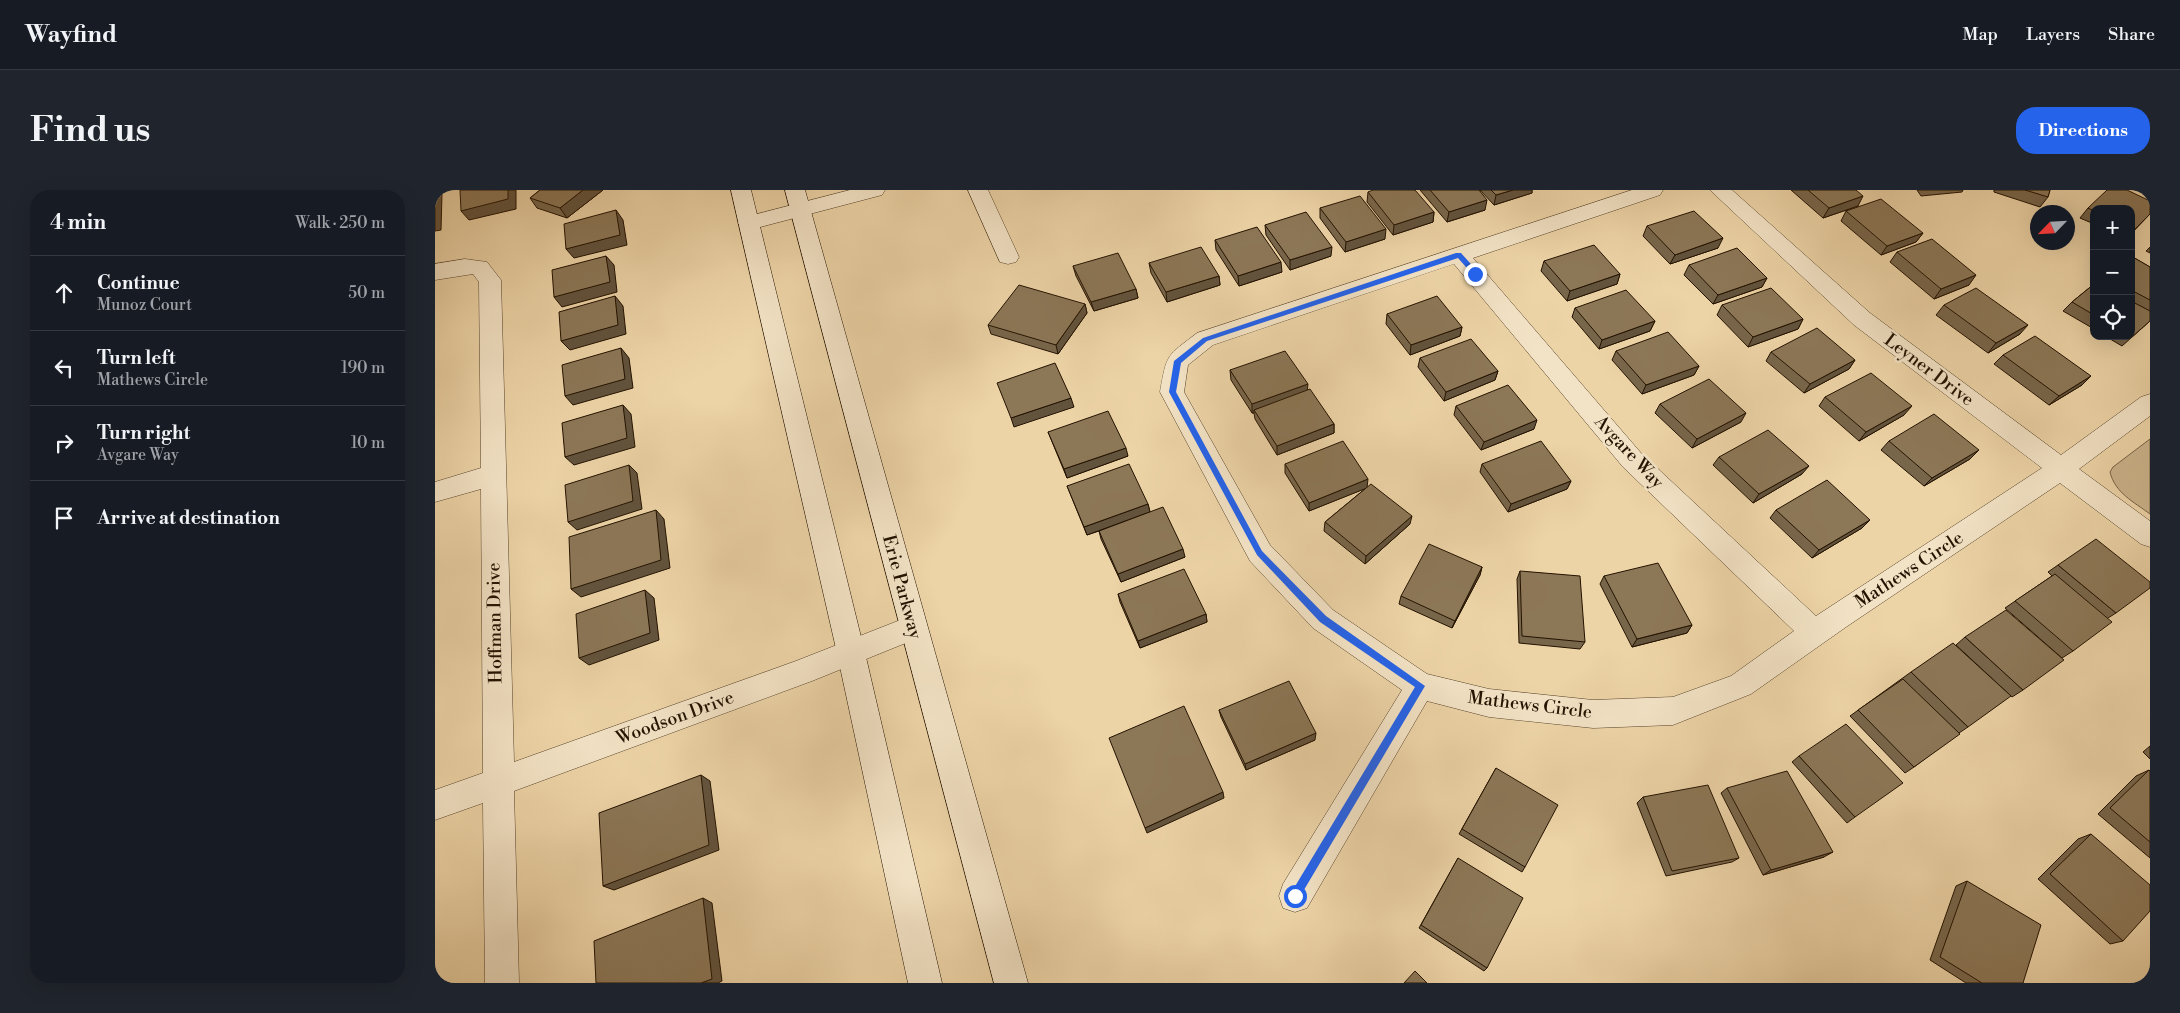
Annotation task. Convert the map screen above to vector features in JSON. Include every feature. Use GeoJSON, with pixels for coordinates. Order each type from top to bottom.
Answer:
{"type":"FeatureCollection","features":[{"type":"Feature","properties":{"kind":"street"},"geometry":{"type":"LineString","coordinates":[[741,190],[851,653],[925,983]]}},
{"type":"Feature","properties":{"kind":"street"},"geometry":{"type":"LineString","coordinates":[[749,223],[797,200],[875,190]]}},
{"type":"Feature","properties":{"kind":"street"},"geometry":{"type":"LineString","coordinates":[[978,190],[1008,257]]}},
{"type":"Feature","properties":{"kind":"street","name":"Mathews Circle"},"geometry":{"type":"LineString","coordinates":[[1653,190],[1205,340],[1177,361],[1172,392],[1259,553],[1323,619],[1420,686],[1489,703],[1593,714],[1673,711],[1741,685],[1815,633],[2060,469],[2150,403]]}},
{"type":"Feature","properties":{"kind":"street","name":"Leyner Drive"},"geometry":{"type":"LineString","coordinates":[[1720,190],[1862,319],[2150,536]]}},
{"type":"Feature","properties":{"kind":"street","name":"Erie Parkway"},"geometry":{"type":"LineString","coordinates":[[797,200],[1011,983]]}},
{"type":"Feature","properties":{"kind":"street","name":"Avgare Way"},"geometry":{"type":"LineString","coordinates":[[1459,255],[1633,460],[1815,633]]}},
{"type":"Feature","properties":{"kind":"street","name":"Hoffman Drive"},"geometry":{"type":"LineString","coordinates":[[435,272],[465,266],[479,267],[490,280],[502,983]]}},
{"type":"Feature","properties":{"kind":"street"},"geometry":{"type":"LineString","coordinates":[[435,492],[493,475]]}},
{"type":"Feature","properties":{"kind":"street","name":"Woodson Drive"},"geometry":{"type":"LineString","coordinates":[[435,805],[851,653],[913,627]]}},
{"type":"Feature","properties":{"kind":"street"},"geometry":{"type":"LineString","coordinates":[[1295,896],[1420,686]]}},
{"type":"Feature","properties":{"kind":"shaded area"},"geometry":{"type":"Polygon","coordinates":[[[2150,439],[2150,514],[2116,486],[2110,472],[2113,467],[2150,439]]]}},
{"type":"Feature","properties":{"kind":"building"},"geometry":{"type":"Polygon","coordinates":[[[460,190],[508,190],[508,199],[461,211],[460,190]]]}},
{"type":"Feature","properties":{"kind":"building"},"geometry":{"type":"Polygon","coordinates":[[[540,190],[583,190],[560,208],[530,198],[540,190]]]}},
{"type":"Feature","properties":{"kind":"building"},"geometry":{"type":"Polygon","coordinates":[[[1373,190],[1415,190],[1434,212],[1394,225],[1368,192],[1373,190]]]}},
{"type":"Feature","properties":{"kind":"building"},"geometry":{"type":"Polygon","coordinates":[[[1430,190],[1479,190],[1487,200],[1449,212],[1430,190]]]}},
{"type":"Feature","properties":{"kind":"building"},"geometry":{"type":"Polygon","coordinates":[[[1491,190],[1513,190],[1496,195],[1491,190]]]}},
{"type":"Feature","properties":{"kind":"building"},"geometry":{"type":"Polygon","coordinates":[[[1808,190],[1856,190],[1863,196],[1829,208],[1808,190]]]}},
{"type":"Feature","properties":{"kind":"building"},"geometry":{"type":"Polygon","coordinates":[[[2025,190],[2050,190],[2048,197],[2025,190]]]}},
{"type":"Feature","properties":{"kind":"building"},"geometry":{"type":"Polygon","coordinates":[[[2107,190],[2127,190],[2150,201],[2150,214],[2135,229],[2135,205],[2091,205],[2107,190]]]}},
{"type":"Feature","properties":{"kind":"building"},"geometry":{"type":"Polygon","coordinates":[[[1360,196],[1386,229],[1346,242],[1320,208],[1360,196]]]}},
{"type":"Feature","properties":{"kind":"building"},"geometry":{"type":"Polygon","coordinates":[[[1881,199],[1923,233],[1887,246],[1846,211],[1881,199]]]}},
{"type":"Feature","properties":{"kind":"building"},"geometry":{"type":"Polygon","coordinates":[[[616,210],[620,235],[566,249],[564,224],[616,210]]]}},
{"type":"Feature","properties":{"kind":"building"},"geometry":{"type":"Polygon","coordinates":[[[1694,211],[1723,238],[1675,255],[1647,226],[1694,211]]]}},
{"type":"Feature","properties":{"kind":"building"},"geometry":{"type":"Polygon","coordinates":[[[1306,212],[1332,247],[1290,260],[1265,225],[1306,212]]]}},
{"type":"Feature","properties":{"kind":"building"},"geometry":{"type":"Polygon","coordinates":[[[1257,227],[1281,262],[1238,276],[1215,240],[1257,227]]]}},
{"type":"Feature","properties":{"kind":"building"},"geometry":{"type":"Polygon","coordinates":[[[1932,239],[1976,275],[1941,289],[1897,252],[1932,239]]]}},
{"type":"Feature","properties":{"kind":"building"},"geometry":{"type":"Polygon","coordinates":[[[1594,245],[1620,274],[1570,291],[1544,261],[1594,245]]]}},
{"type":"Feature","properties":{"kind":"building"},"geometry":{"type":"Polygon","coordinates":[[[1201,247],[1219,276],[1166,292],[1149,263],[1201,247]]]}},
{"type":"Feature","properties":{"kind":"building"},"geometry":{"type":"Polygon","coordinates":[[[1737,248],[1767,278],[1718,295],[1689,265],[1737,248]]]}},
{"type":"Feature","properties":{"kind":"building"},"geometry":{"type":"Polygon","coordinates":[[[1118,253],[1136,289],[1091,302],[1073,266],[1118,253]]]}},
{"type":"Feature","properties":{"kind":"building"},"geometry":{"type":"Polygon","coordinates":[[[606,256],[610,282],[554,297],[552,270],[606,256]]]}},
{"type":"Feature","properties":{"kind":"building"},"geometry":{"type":"Polygon","coordinates":[[[2135,258],[2150,267],[2150,300],[2135,292],[2135,258]]]}},
{"type":"Feature","properties":{"kind":"building"},"geometry":{"type":"Polygon","coordinates":[[[1019,285],[1085,304],[1056,345],[988,325],[1019,285]]]}},
{"type":"Feature","properties":{"kind":"building"},"geometry":{"type":"Polygon","coordinates":[[[2090,287],[2090,313],[2072,302],[2090,287]]]}},
{"type":"Feature","properties":{"kind":"building"},"geometry":{"type":"Polygon","coordinates":[[[1771,288],[1803,319],[1753,337],[1722,305],[1771,288]]]}},
{"type":"Feature","properties":{"kind":"building"},"geometry":{"type":"Polygon","coordinates":[[[1976,288],[2028,325],[1996,343],[1944,305],[1976,288]]]}},
{"type":"Feature","properties":{"kind":"building"},"geometry":{"type":"Polygon","coordinates":[[[1626,290],[1655,321],[1602,340],[1575,308],[1626,290]]]}},
{"type":"Feature","properties":{"kind":"building"},"geometry":{"type":"Polygon","coordinates":[[[615,296],[618,325],[561,341],[559,312],[615,296]]]}},
{"type":"Feature","properties":{"kind":"building"},"geometry":{"type":"Polygon","coordinates":[[[1437,296],[1462,327],[1411,345],[1387,314],[1437,296]]]}},
{"type":"Feature","properties":{"kind":"building"},"geometry":{"type":"Polygon","coordinates":[[[2135,303],[2150,311],[2150,321],[2135,334],[2135,303]]]}},
{"type":"Feature","properties":{"kind":"building"},"geometry":{"type":"Polygon","coordinates":[[[1817,328],[1855,360],[1810,384],[1771,352],[1817,328]]]}},
{"type":"Feature","properties":{"kind":"building"},"geometry":{"type":"Polygon","coordinates":[[[1668,332],[1699,366],[1646,385],[1616,351],[1668,332]]]}},
{"type":"Feature","properties":{"kind":"building"},"geometry":{"type":"Polygon","coordinates":[[[2035,336],[2091,376],[2059,396],[2003,355],[2035,336]]]}},
{"type":"Feature","properties":{"kind":"building"},"geometry":{"type":"Polygon","coordinates":[[[1471,339],[1498,371],[1446,392],[1420,358],[1471,339]]]}},
{"type":"Feature","properties":{"kind":"building"},"geometry":{"type":"Polygon","coordinates":[[[621,348],[625,379],[565,396],[562,365],[621,348]]]}},
{"type":"Feature","properties":{"kind":"building"},"geometry":{"type":"Polygon","coordinates":[[[1285,351],[1308,384],[1252,404],[1230,370],[1285,351]]]}},
{"type":"Feature","properties":{"kind":"building"},"geometry":{"type":"Polygon","coordinates":[[[1055,363],[1071,398],[1011,418],[997,383],[1055,363]]]}},
{"type":"Feature","properties":{"kind":"building"},"geometry":{"type":"Polygon","coordinates":[[[1871,373],[1912,406],[1866,432],[1825,397],[1871,373]]]}},
{"type":"Feature","properties":{"kind":"building"},"geometry":{"type":"Polygon","coordinates":[[[1709,379],[1746,413],[1697,439],[1660,404],[1709,379]]]}},
{"type":"Feature","properties":{"kind":"building"},"geometry":{"type":"Polygon","coordinates":[[[1508,385],[1537,420],[1484,442],[1456,406],[1508,385]]]}},
{"type":"Feature","properties":{"kind":"building"},"geometry":{"type":"Polygon","coordinates":[[[1310,389],[1334,424],[1277,446],[1254,410],[1310,389]]]}},
{"type":"Feature","properties":{"kind":"building"},"geometry":{"type":"Polygon","coordinates":[[[623,405],[627,438],[565,457],[562,423],[623,405]]]}},
{"type":"Feature","properties":{"kind":"building"},"geometry":{"type":"Polygon","coordinates":[[[1108,411],[1126,448],[1064,469],[1048,432],[1108,411]]]}},
{"type":"Feature","properties":{"kind":"building"},"geometry":{"type":"Polygon","coordinates":[[[1934,414],[1979,450],[1932,478],[1889,441],[1934,414]]]}},
{"type":"Feature","properties":{"kind":"building"},"geometry":{"type":"Polygon","coordinates":[[[1768,430],[1809,466],[1759,494],[1719,457],[1768,430]]]}},
{"type":"Feature","properties":{"kind":"building"},"geometry":{"type":"Polygon","coordinates":[[[1343,441],[1368,479],[1309,503],[1285,464],[1343,441]]]}},
{"type":"Feature","properties":{"kind":"building"},"geometry":{"type":"Polygon","coordinates":[[[1541,441],[1571,481],[1511,504],[1482,464],[1541,441]]]}},
{"type":"Feature","properties":{"kind":"building"},"geometry":{"type":"Polygon","coordinates":[[[1129,464],[1148,504],[1084,527],[1067,486],[1129,464]]]}},
{"type":"Feature","properties":{"kind":"building"},"geometry":{"type":"Polygon","coordinates":[[[629,465],[633,501],[568,522],[565,485],[629,465]]]}},
{"type":"Feature","properties":{"kind":"building"},"geometry":{"type":"Polygon","coordinates":[[[1827,480],[1870,520],[1819,550],[1776,510],[1827,480]]]}},
{"type":"Feature","properties":{"kind":"building"},"geometry":{"type":"Polygon","coordinates":[[[1371,484],[1412,516],[1366,556],[1325,522],[1371,484]]]}},
{"type":"Feature","properties":{"kind":"building"},"geometry":{"type":"Polygon","coordinates":[[[1163,507],[1183,549],[1118,574],[1099,531],[1163,507]]]}},
{"type":"Feature","properties":{"kind":"building"},"geometry":{"type":"Polygon","coordinates":[[[656,510],[661,560],[571,589],[569,537],[656,510]]]}},
{"type":"Feature","properties":{"kind":"building"},"geometry":{"type":"Polygon","coordinates":[[[2096,539],[2150,582],[2150,588],[2116,613],[2058,565],[2096,539]]]}},
{"type":"Feature","properties":{"kind":"building"},"geometry":{"type":"Polygon","coordinates":[[[1429,544],[1482,567],[1455,621],[1401,596],[1429,544]]]}},
{"type":"Feature","properties":{"kind":"building"},"geometry":{"type":"Polygon","coordinates":[[[1658,563],[1692,625],[1637,639],[1604,576],[1658,563]]]}},
{"type":"Feature","properties":{"kind":"building"},"geometry":{"type":"Polygon","coordinates":[[[1184,569],[1206,614],[1138,641],[1118,594],[1184,569]]]}},
{"type":"Feature","properties":{"kind":"building"},"geometry":{"type":"Polygon","coordinates":[[[1520,571],[1580,576],[1585,642],[1522,636],[1520,571]]]}},
{"type":"Feature","properties":{"kind":"building"},"geometry":{"type":"Polygon","coordinates":[[[2055,574],[2112,622],[2073,651],[2015,601],[2055,574]]]}},
{"type":"Feature","properties":{"kind":"building"},"geometry":{"type":"Polygon","coordinates":[[[645,590],[650,633],[579,658],[576,614],[645,590]]]}},
{"type":"Feature","properties":{"kind":"building"},"geometry":{"type":"Polygon","coordinates":[[[2006,610],[2064,660],[2023,690],[1965,637],[2006,610]]]}},
{"type":"Feature","properties":{"kind":"building"},"geometry":{"type":"Polygon","coordinates":[[[1953,643],[2011,696],[1968,727],[1911,672],[1953,643]]]}},
{"type":"Feature","properties":{"kind":"building"},"geometry":{"type":"Polygon","coordinates":[[[1903,679],[1960,734],[1914,767],[1858,710],[1903,679]]]}},
{"type":"Feature","properties":{"kind":"building"},"geometry":{"type":"Polygon","coordinates":[[[1289,681],[1316,733],[1245,764],[1219,710],[1289,681]]]}},
{"type":"Feature","properties":{"kind":"building"},"geometry":{"type":"Polygon","coordinates":[[[1184,706],[1223,792],[1145,828],[1109,738],[1184,706]]]}},
{"type":"Feature","properties":{"kind":"building"},"geometry":{"type":"Polygon","coordinates":[[[1846,724],[1903,783],[1855,817],[1799,756],[1846,724]]]}},
{"type":"Feature","properties":{"kind":"building"},"geometry":{"type":"Polygon","coordinates":[[[1496,768],[1558,805],[1525,867],[1462,829],[1496,768]]]}},
{"type":"Feature","properties":{"kind":"building"},"geometry":{"type":"Polygon","coordinates":[[[1787,771],[1833,852],[1771,870],[1727,788],[1787,771]]]}},
{"type":"Feature","properties":{"kind":"building"},"geometry":{"type":"Polygon","coordinates":[[[2150,771],[2150,842],[2110,808],[2150,771]]]}},
{"type":"Feature","properties":{"kind":"building"},"geometry":{"type":"Polygon","coordinates":[[[701,775],[709,845],[603,886],[599,813],[701,775]]]}},
{"type":"Feature","properties":{"kind":"building"},"geometry":{"type":"Polygon","coordinates":[[[1708,785],[1739,858],[1672,871],[1643,797],[1708,785]]]}},
{"type":"Feature","properties":{"kind":"building"},"geometry":{"type":"Polygon","coordinates":[[[2091,834],[2150,885],[2150,911],[2123,941],[2050,874],[2091,834]]]}},
{"type":"Feature","properties":{"kind":"building"},"geometry":{"type":"Polygon","coordinates":[[[1458,858],[1523,898],[1487,968],[1421,925],[1458,858]]]}},
{"type":"Feature","properties":{"kind":"building"},"geometry":{"type":"Polygon","coordinates":[[[1967,881],[2041,925],[2023,983],[1982,983],[1940,957],[1967,881]]]}},
{"type":"Feature","properties":{"kind":"building"},"geometry":{"type":"Polygon","coordinates":[[[703,898],[712,979],[701,983],[596,983],[594,941],[703,898]]]}},
{"type":"Feature","properties":{"kind":"building"},"geometry":{"type":"Polygon","coordinates":[[[1415,971],[1427,983],[1404,983],[1415,971]]]}},
{"type":"Feature","properties":{"kind":"route"},"geometry":{"type":"LineString","coordinates":[[1295,896],[1420,686],[1323,619],[1259,553],[1172,392],[1177,361],[1205,340],[1459,255],[1475,274]]}}]}
